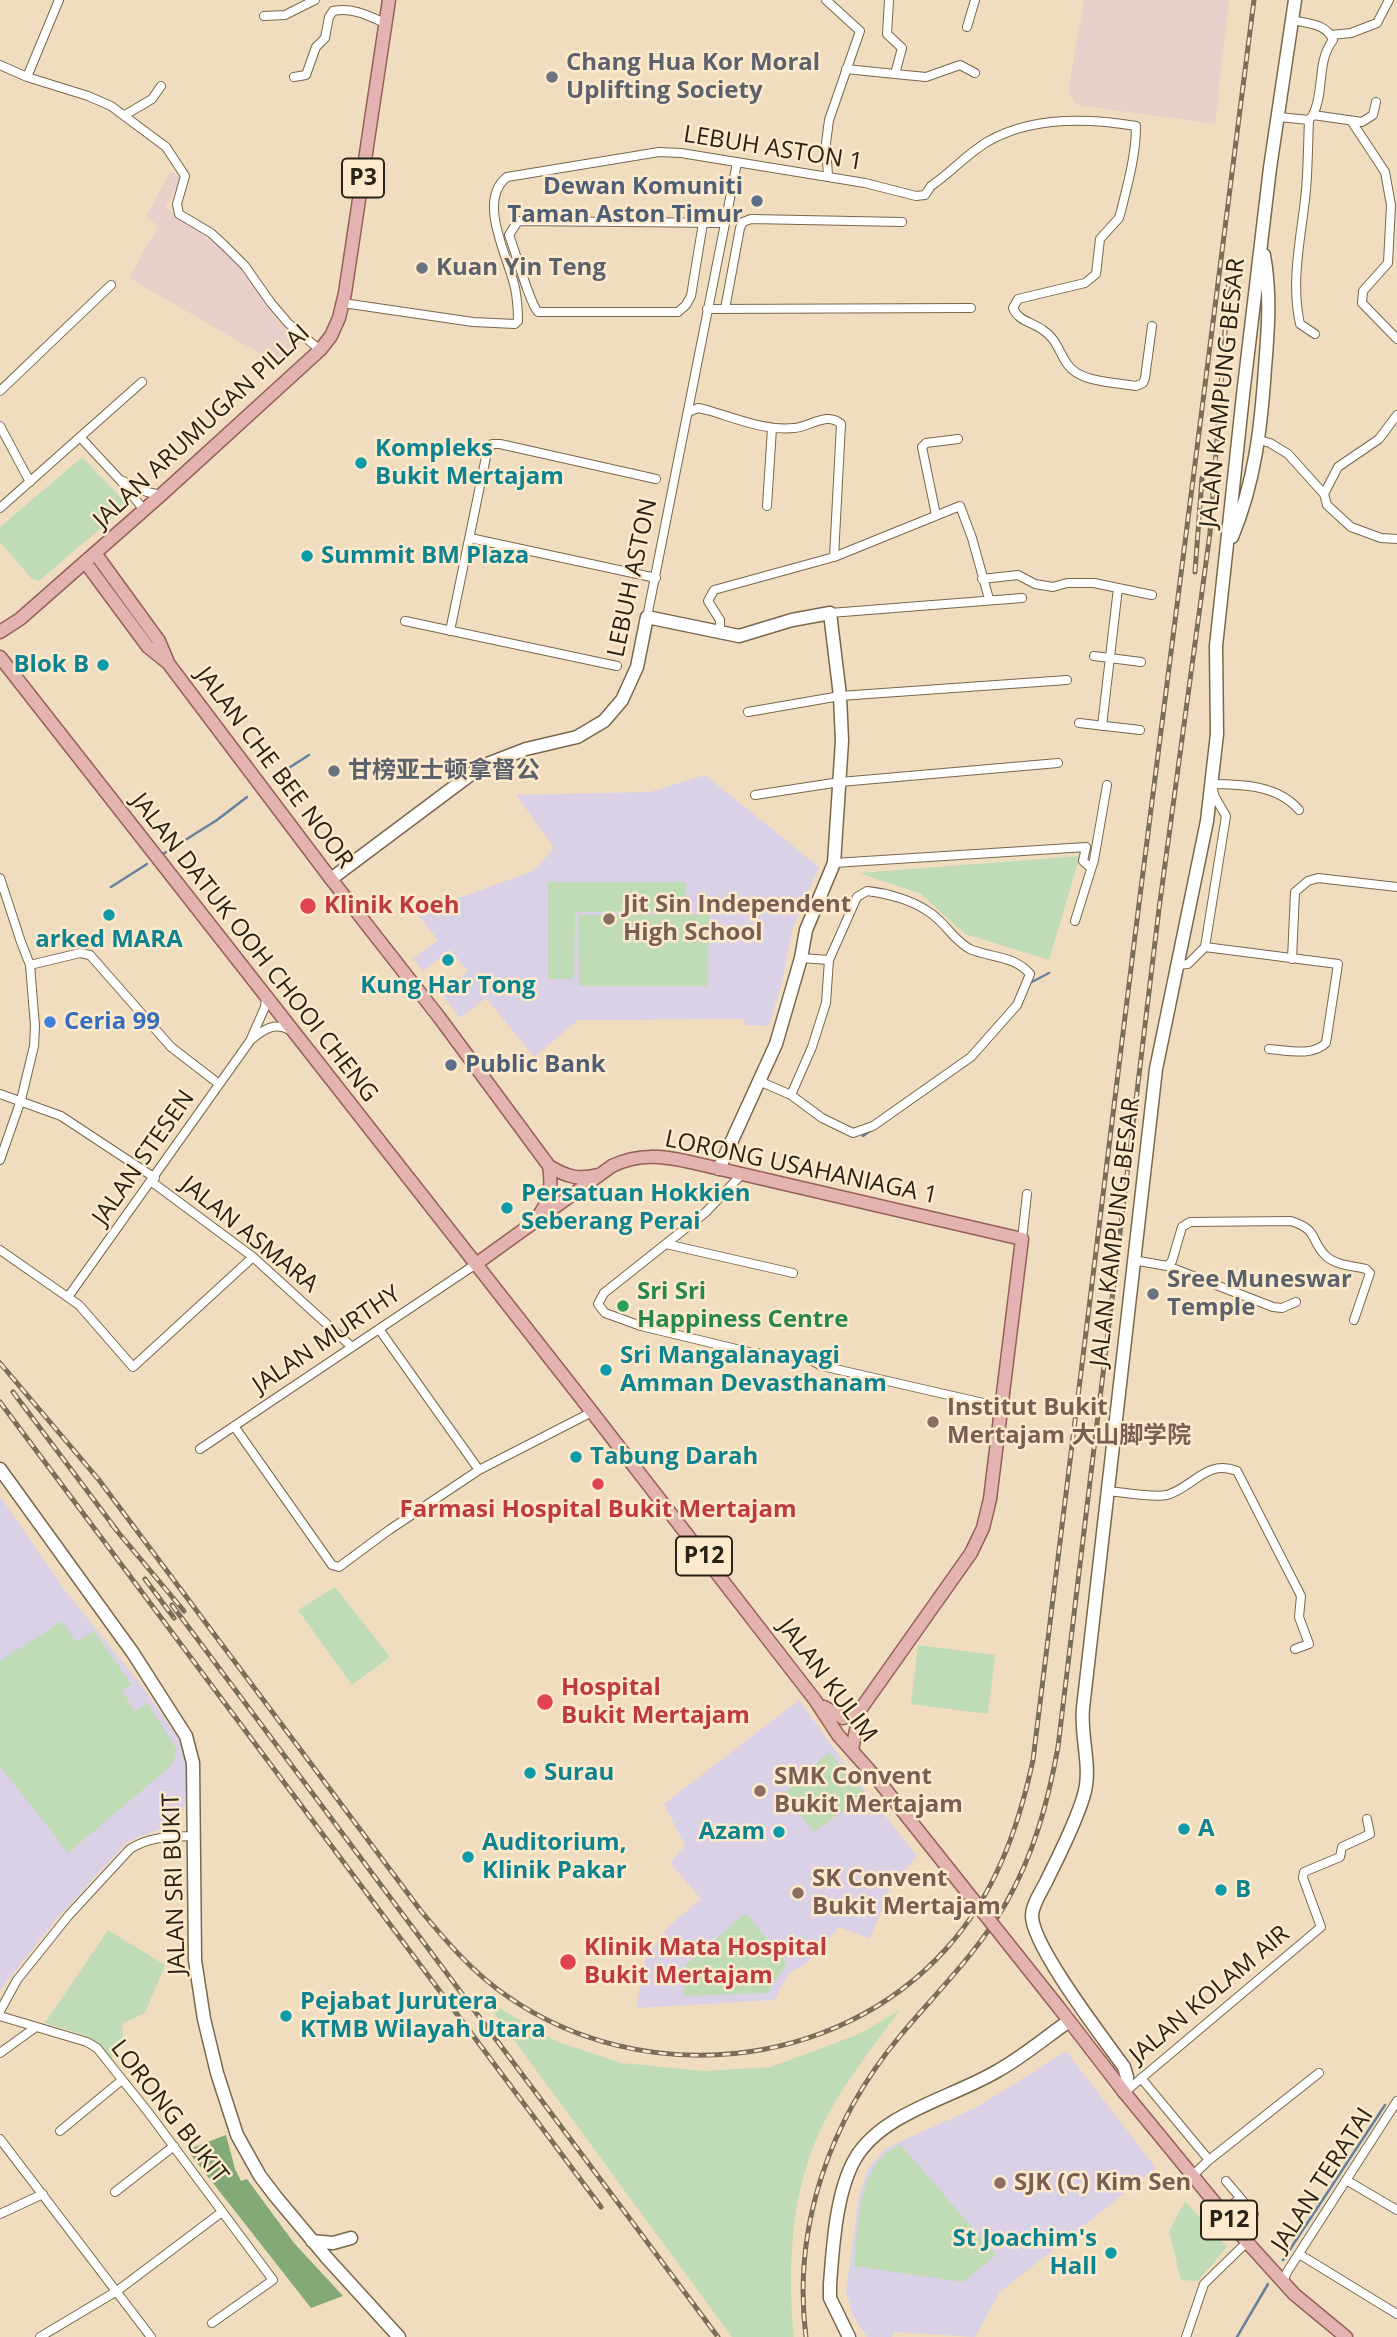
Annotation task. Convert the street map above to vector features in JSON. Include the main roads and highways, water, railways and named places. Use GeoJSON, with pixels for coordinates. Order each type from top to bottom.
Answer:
{"type":"FeatureCollection","features":[{"type":"Feature","properties":{"kind":"main road","name":"JALAN ARUMUGAN PILLAI"},"geometry":{"type":"LineString","coordinates":[[0,632],[20,619],[161,495],[320,350],[331,336],[343,303],[389,0]]}},
{"type":"Feature","properties":{"kind":"main road","name":"JALAN CHE BEE NOOR"},"geometry":{"type":"LineString","coordinates":[[95,553],[152,632],[168,663],[439,1017],[549,1166]]}},
{"type":"Feature","properties":{"kind":"main road","name":"JALAN CHE BEE NOOR"},"geometry":{"type":"LineString","coordinates":[[85,562],[148,647],[168,663]]}},
{"type":"Feature","properties":{"kind":"main road"},"geometry":{"type":"LineString","coordinates":[[0,624],[20,619]]}},
{"type":"Feature","properties":{"kind":"main road","name":"JALAN DATUK OOH CHOOI CHENG"},"geometry":{"type":"LineString","coordinates":[[0,657],[476,1264]]}},
{"type":"Feature","properties":{"kind":"main road","name":"LORONG USAHANIAGA 1"},"geometry":{"type":"LineString","coordinates":[[476,1264],[624,1160],[650,1156],[742,1174],[1022,1239],[990,1499],[983,1528],[944,1594],[860,1710]]}},
{"type":"Feature","properties":{"kind":"main road"},"geometry":{"type":"LineString","coordinates":[[549,1166],[568,1177],[602,1174]]}},
{"type":"Feature","properties":{"kind":"main road"},"geometry":{"type":"LineString","coordinates":[[533,1224],[549,1197],[549,1166]]}},
{"type":"Feature","properties":{"kind":"main road","name":"JALAN KULIM"},"geometry":{"type":"LineString","coordinates":[[476,1264],[815,1700],[838,1735],[878,1780],[1192,2176],[1294,2294],[1346,2337]]}},
{"type":"Feature","properties":{"kind":"main road"},"geometry":{"type":"LineString","coordinates":[[815,1700],[843,1718],[860,1710]]}},
{"type":"Feature","properties":{"kind":"main road"},"geometry":{"type":"LineString","coordinates":[[852,1751],[860,1710]]}},
{"type":"Feature","properties":{"kind":"waterway"},"geometry":{"type":"LineString","coordinates":[[273,778],[309,755]]}},
{"type":"Feature","properties":{"kind":"waterway"},"geometry":{"type":"LineString","coordinates":[[163,854],[217,820],[247,797]]}},
{"type":"Feature","properties":{"kind":"waterway"},"geometry":{"type":"LineString","coordinates":[[111,887],[147,864]]}},
{"type":"Feature","properties":{"kind":"waterway"},"geometry":{"type":"LineString","coordinates":[[1030,983],[1049,973]]}},
{"type":"Feature","properties":{"kind":"waterway"},"geometry":{"type":"LineString","coordinates":[[863,1136],[871,1130]]}},
{"type":"Feature","properties":{"kind":"waterway"},"geometry":{"type":"LineString","coordinates":[[1283,2260],[1385,2105]]}},
{"type":"Feature","properties":{"kind":"waterway"},"geometry":{"type":"LineString","coordinates":[[1237,2337],[1268,2284]]}},
{"type":"Feature","properties":{"kind":"railway"},"geometry":{"type":"LineString","coordinates":[[0,1363],[99,1480],[421,1911],[471,1967],[507,1996],[559,2026],[616,2045],[675,2054],[735,2054],[793,2042],[849,2021],[901,1990],[946,1949],[978,1907],[1002,1861],[1020,1812],[1033,1760],[1254,0]]}},
{"type":"Feature","properties":{"kind":"railway"},"geometry":{"type":"LineString","coordinates":[[806,2337],[803,2296],[805,2255],[821,2177],[836,2139],[875,2069],[970,1955],[1006,1903],[1032,1847],[1045,1808],[1054,1767],[1159,909],[1210,533],[1229,278]]}},
{"type":"Feature","properties":{"kind":"railway"},"geometry":{"type":"LineString","coordinates":[[1195,572],[1202,478]]}},
{"type":"Feature","properties":{"kind":"railway"},"geometry":{"type":"LineString","coordinates":[[13,1392],[118,1532]]}},
{"type":"Feature","properties":{"kind":"railway"},"geometry":{"type":"LineString","coordinates":[[0,1402],[601,2207]]}},
{"type":"Feature","properties":{"kind":"railway"},"geometry":{"type":"LineString","coordinates":[[112,1525],[184,1611]]}},
{"type":"Feature","properties":{"kind":"railway"},"geometry":{"type":"LineString","coordinates":[[145,1579],[174,1618]]}},
{"type":"Feature","properties":{"kind":"railway"},"geometry":{"type":"LineString","coordinates":[[172,1605],[718,2337]]}},
{"type":"Feature","properties":{"kind":"place","name":"Chang Hua Kor Moral Uplifting Society"},"geometry":{"type":"Point","coordinates":[552,77]}},
{"type":"Feature","properties":{"kind":"place","name":"Dewan Komuniti Taman Aston Timur"},"geometry":{"type":"Point","coordinates":[757,201]}},
{"type":"Feature","properties":{"kind":"place","name":"Kuan Yin Teng"},"geometry":{"type":"Point","coordinates":[422,268]}},
{"type":"Feature","properties":{"kind":"place","name":"Kompleks Bukit Mertajam"},"geometry":{"type":"Point","coordinates":[361,463]}},
{"type":"Feature","properties":{"kind":"place","name":"Summit BM Plaza"},"geometry":{"type":"Point","coordinates":[307,556]}},
{"type":"Feature","properties":{"kind":"place","name":"Blok B"},"geometry":{"type":"Point","coordinates":[103,665]}},
{"type":"Feature","properties":{"kind":"place","name":"甘榜亚士顿拿督公"},"geometry":{"type":"Point","coordinates":[334,771]}},
{"type":"Feature","properties":{"kind":"place","name":"Klinik Koeh"},"geometry":{"type":"Point","coordinates":[308,906]}},
{"type":"Feature","properties":{"kind":"place","name":"arked MARA"},"geometry":{"type":"Point","coordinates":[109,915]}},
{"type":"Feature","properties":{"kind":"place","name":"Jit Sin Independent High School"},"geometry":{"type":"Point","coordinates":[609,919]}},
{"type":"Feature","properties":{"kind":"place","name":"Kung Har Tong"},"geometry":{"type":"Point","coordinates":[448,960]}},
{"type":"Feature","properties":{"kind":"place","name":"Ceria 99"},"geometry":{"type":"Point","coordinates":[50,1022]}},
{"type":"Feature","properties":{"kind":"place","name":"Public Bank"},"geometry":{"type":"Point","coordinates":[451,1065]}},
{"type":"Feature","properties":{"kind":"place","name":"Persatuan Hokkien Seberang Perai"},"geometry":{"type":"Point","coordinates":[507,1208]}},
{"type":"Feature","properties":{"kind":"place","name":"Sree Muneswar Temple"},"geometry":{"type":"Point","coordinates":[1153,1294]}},
{"type":"Feature","properties":{"kind":"place","name":"Sri Sri Happiness Centre"},"geometry":{"type":"Point","coordinates":[623,1306]}},
{"type":"Feature","properties":{"kind":"place","name":"Sri Mangalanayagi Amman Devasthanam"},"geometry":{"type":"Point","coordinates":[606,1370]}},
{"type":"Feature","properties":{"kind":"place","name":"Institut Bukit Mertajam 大山脚学院"},"geometry":{"type":"Point","coordinates":[933,1422]}},
{"type":"Feature","properties":{"kind":"place","name":"Tabung Darah"},"geometry":{"type":"Point","coordinates":[576,1457]}},
{"type":"Feature","properties":{"kind":"place","name":"Farmasi Hospital Bukit Mertajam"},"geometry":{"type":"Point","coordinates":[598,1484]}},
{"type":"Feature","properties":{"kind":"place","name":"Hospital Bukit Mertajam"},"geometry":{"type":"Point","coordinates":[545,1702]}},
{"type":"Feature","properties":{"kind":"place","name":"Surau"},"geometry":{"type":"Point","coordinates":[530,1773]}},
{"type":"Feature","properties":{"kind":"place","name":"SMK Convent Bukit Mertajam"},"geometry":{"type":"Point","coordinates":[760,1791]}},
{"type":"Feature","properties":{"kind":"place","name":"A"},"geometry":{"type":"Point","coordinates":[1184,1829]}},
{"type":"Feature","properties":{"kind":"place","name":"Azam"},"geometry":{"type":"Point","coordinates":[779,1832]}},
{"type":"Feature","properties":{"kind":"place","name":"Auditorium, Klinik Pakar"},"geometry":{"type":"Point","coordinates":[468,1857]}},
{"type":"Feature","properties":{"kind":"place","name":"B"},"geometry":{"type":"Point","coordinates":[1221,1890]}},
{"type":"Feature","properties":{"kind":"place","name":"SK Convent Bukit Mertajam"},"geometry":{"type":"Point","coordinates":[798,1893]}},
{"type":"Feature","properties":{"kind":"place","name":"Klinik Mata Hospital Bukit Mertajam"},"geometry":{"type":"Point","coordinates":[568,1962]}},
{"type":"Feature","properties":{"kind":"place","name":"Pejabat Jurutera KTMB Wilayah Utara"},"geometry":{"type":"Point","coordinates":[286,2016]}},
{"type":"Feature","properties":{"kind":"place","name":"SJK (C) Kim Sen"},"geometry":{"type":"Point","coordinates":[1000,2183]}},
{"type":"Feature","properties":{"kind":"place","name":"St Joachim's Hall"},"geometry":{"type":"Point","coordinates":[1111,2253]}}]}
